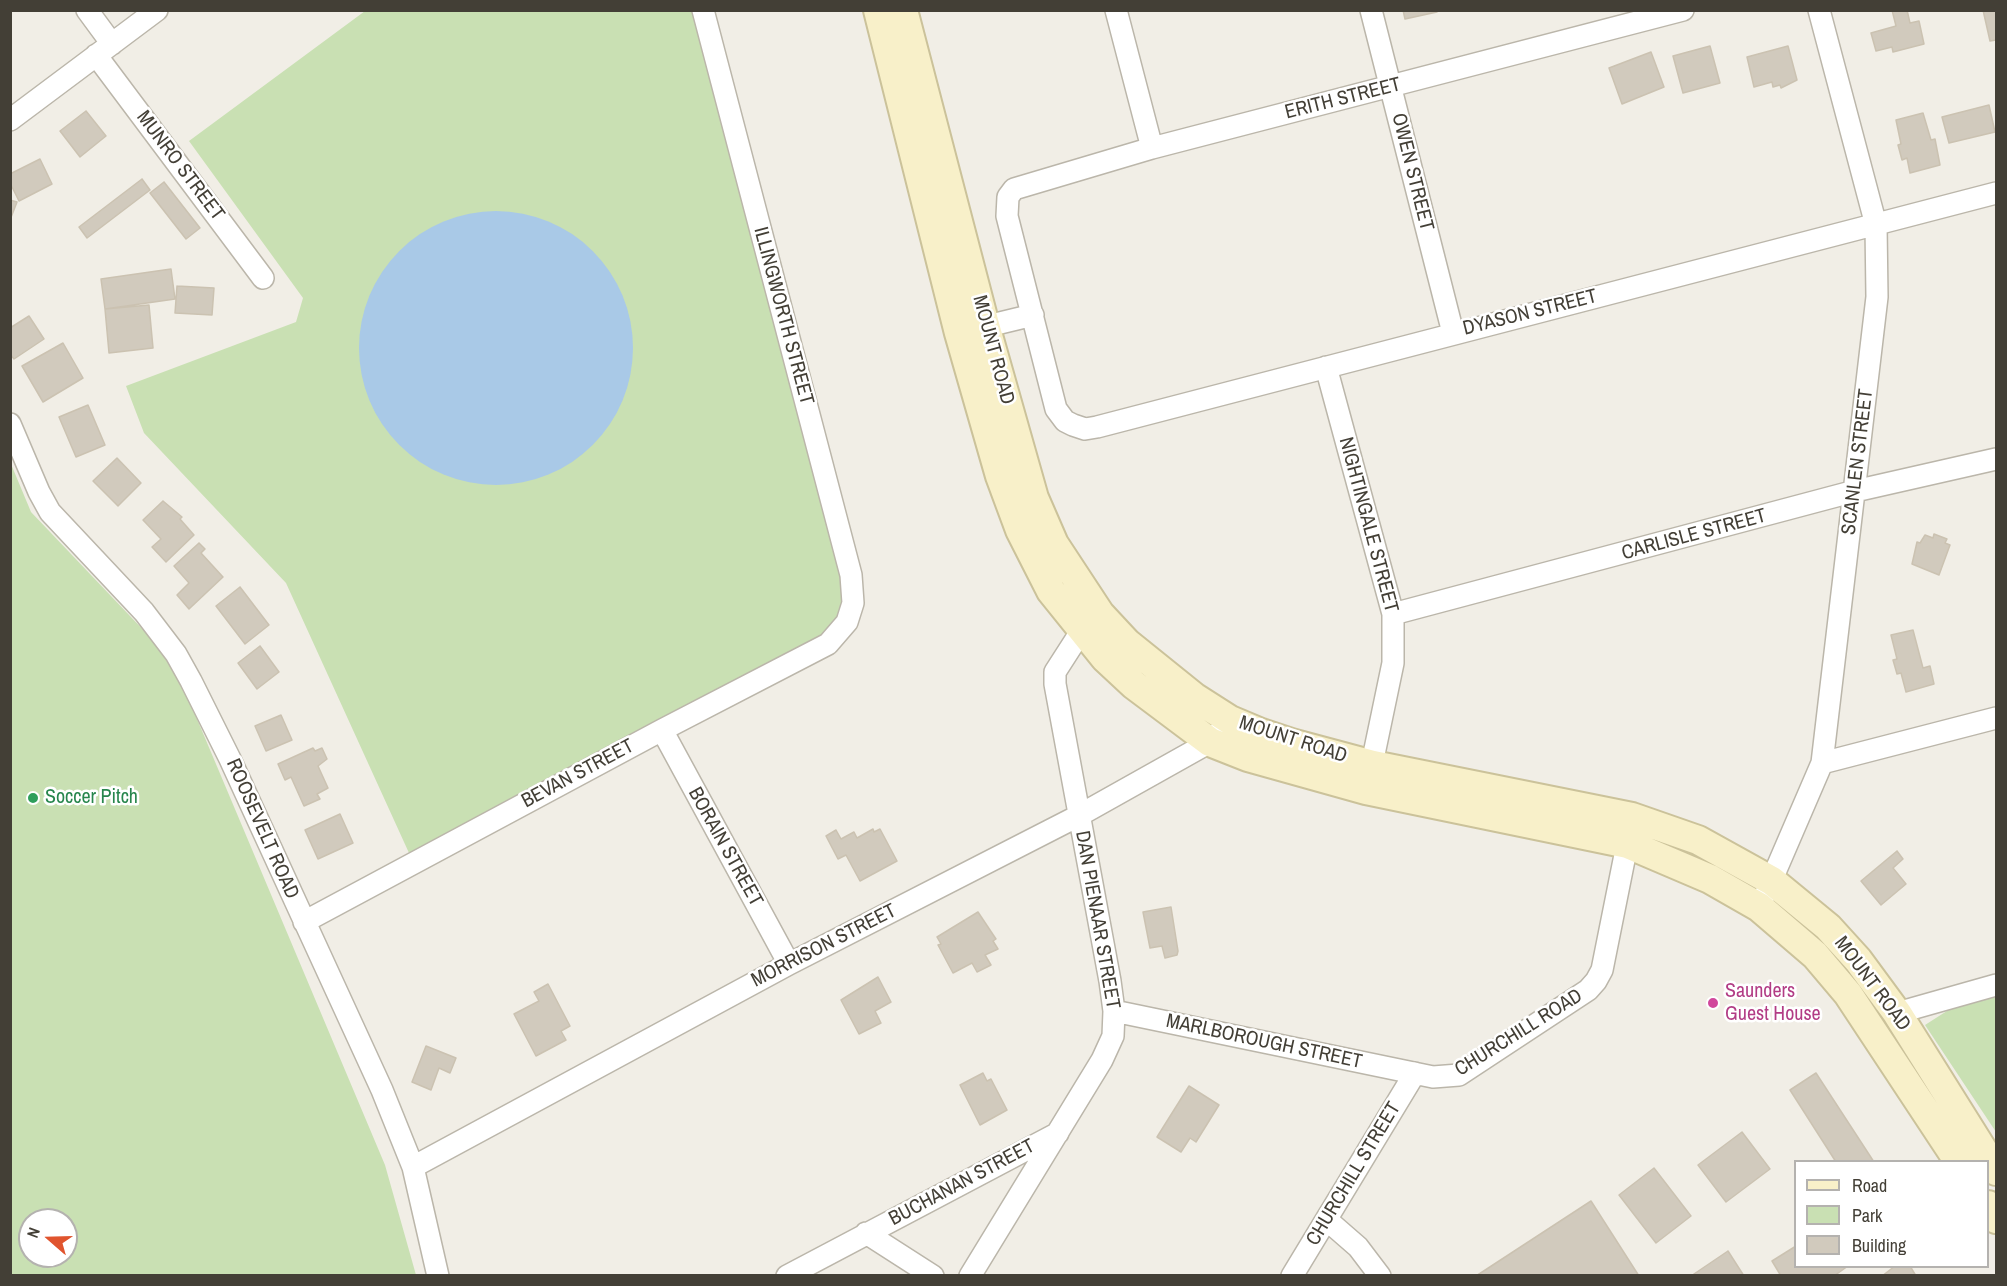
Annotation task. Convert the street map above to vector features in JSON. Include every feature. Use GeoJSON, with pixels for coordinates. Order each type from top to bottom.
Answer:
{"type":"FeatureCollection","features":[{"type":"Feature","properties":{"kind":"main road","name":"MOUNT ROAD"},"geometry":{"type":"LineString","coordinates":[[878,10],[972,329]]}},
{"type":"Feature","properties":{"kind":"main road","name":"MOUNT ROAD"},"geometry":{"type":"LineString","coordinates":[[903,10],[972,329],[1000,477],[1020,530],[1051,591],[1091,622],[1127,643],[1160,671],[1230,720],[1369,777]]}},
{"type":"Feature","properties":{"kind":"main road","name":"MOUNT ROAD"},"geometry":{"type":"LineString","coordinates":[[1091,622],[1134,685],[1210,742],[1282,768],[1369,777],[1630,831],[1698,840],[1772,881],[1828,927],[1858,960],[1897,1013],[1996,1171]]}},
{"type":"Feature","properties":{"kind":"main road","name":"MOUNT ROAD"},"geometry":{"type":"LineString","coordinates":[[1630,831],[1758,907],[1815,955],[1848,994],[1958,1160]]}},
{"type":"Feature","properties":{"kind":"street","name":"MUNRO STREET"},"geometry":{"type":"LineString","coordinates":[[87,10],[104,50],[263,278]]}},
{"type":"Feature","properties":{"kind":"street"},"geometry":{"type":"LineString","coordinates":[[10,120],[157,10]]}},
{"type":"Feature","properties":{"kind":"street","name":"ILLINGWORTH STREET"},"geometry":{"type":"LineString","coordinates":[[703,10],[851,575],[853,603],[847,621]]}},
{"type":"Feature","properties":{"kind":"street"},"geometry":{"type":"LineString","coordinates":[[1116,10],[1152,148]]}},
{"type":"Feature","properties":{"kind":"street","name":"OWEN STREET"},"geometry":{"type":"LineString","coordinates":[[1371,10],[1453,333]]}},
{"type":"Feature","properties":{"kind":"street","name":"SCANLEN STREET"},"geometry":{"type":"LineString","coordinates":[[1758,907],[1772,881],[1822,763],[1877,297],[1876,225],[1819,10]]}},
{"type":"Feature","properties":{"kind":"street","name":"ERITH STREET"},"geometry":{"type":"LineString","coordinates":[[1033,315],[1006,216],[1008,197],[1014,189],[1152,148],[1674,12]]}},
{"type":"Feature","properties":{"kind":"street","name":"DYASON STREET"},"geometry":{"type":"LineString","coordinates":[[1033,315],[1056,409],[1065,421],[1085,429],[1097,428],[1453,333],[1996,193]]}},
{"type":"Feature","properties":{"kind":"street"},"geometry":{"type":"LineString","coordinates":[[972,329],[1033,315]]}},
{"type":"Feature","properties":{"kind":"street","name":"NIGHTINGALE STREET"},"geometry":{"type":"LineString","coordinates":[[1326,367],[1393,614],[1393,663],[1369,777]]}},
{"type":"Feature","properties":{"kind":"street","name":"ROOSEVELT ROAD"},"geometry":{"type":"LineString","coordinates":[[10,424],[50,512],[144,612],[176,654],[230,759],[382,1090],[413,1167],[438,1275]]}},
{"type":"Feature","properties":{"kind":"street","name":"CARLISLE STREET"},"geometry":{"type":"LineString","coordinates":[[1393,614],[1855,491],[1996,459]]}},
{"type":"Feature","properties":{"kind":"street","name":"BEVAN STREET"},"geometry":{"type":"LineString","coordinates":[[304,922],[662,730],[828,644],[838,636],[847,621]]}},
{"type":"Feature","properties":{"kind":"street","name":"DAN PIENAAR STREET"},"geometry":{"type":"LineString","coordinates":[[970,1275],[1109,1049],[1113,1036],[1114,1011],[1055,684],[1055,672],[1091,622]]}},
{"type":"Feature","properties":{"kind":"street"},"geometry":{"type":"LineString","coordinates":[[1822,763],[1996,718]]}},
{"type":"Feature","properties":{"kind":"street","name":"MORRISON STREET"},"geometry":{"type":"LineString","coordinates":[[413,1167],[789,964],[1078,816],[1210,742],[1230,720]]}},
{"type":"Feature","properties":{"kind":"street","name":"BORAIN STREET"},"geometry":{"type":"LineString","coordinates":[[662,730],[789,964]]}},
{"type":"Feature","properties":{"kind":"street","name":"CHURCHILL ROAD"},"geometry":{"type":"LineString","coordinates":[[1414,1073],[1433,1077],[1459,1075],[1588,990],[1602,970],[1630,831]]}},
{"type":"Feature","properties":{"kind":"street"},"geometry":{"type":"LineString","coordinates":[[1897,1013],[1996,985]]}},
{"type":"Feature","properties":{"kind":"street","name":"MARLBOROUGH STREET"},"geometry":{"type":"LineString","coordinates":[[1114,1011],[1414,1073]]}},
{"type":"Feature","properties":{"kind":"street","name":"CHURCHILL STREET"},"geometry":{"type":"LineString","coordinates":[[1292,1275],[1414,1073]]}},
{"type":"Feature","properties":{"kind":"street","name":"BUCHANAN STREET"},"geometry":{"type":"LineString","coordinates":[[787,1275],[1058,1133]]}},
{"type":"Feature","properties":{"kind":"street"},"geometry":{"type":"LineString","coordinates":[[1327,1220],[1358,1246],[1380,1275]]}},
{"type":"Feature","properties":{"kind":"street","name":"BUCHANAN STREET"},"geometry":{"type":"LineString","coordinates":[[866,1233],[933,1275]]}},
{"type":"Feature","properties":{"kind":"green space"},"geometry":{"type":"Polygon","coordinates":[[[365,11],[693,11],[844,585],[844,596],[837,622],[817,640],[409,853],[286,583],[144,433],[126,386],[296,322],[303,298],[189,141],[365,11]]]}},
{"type":"Feature","properties":{"kind":"green space"},"geometry":{"type":"Polygon","coordinates":[[[11,464],[31,512],[150,637],[181,681],[385,1165],[416,1275],[11,1275],[11,464]]]}},
{"type":"Feature","properties":{"kind":"green space"},"geometry":{"type":"Polygon","coordinates":[[[1996,997],[1996,1132],[1925,1025],[1950,1009],[1996,997]]]}},
{"type":"Feature","properties":{"kind":"water"},"geometry":{"type":"Polygon","coordinates":[[[496,211],[536,217],[572,234],[593,251],[610,272],[627,308],[633,348],[627,388],[610,424],[593,445],[572,462],[536,479],[496,485],[456,479],[420,462],[399,445],[382,424],[365,388],[359,348],[365,308],[382,272],[399,251],[420,234],[456,217],[496,211]]]}},
{"type":"Feature","properties":{"kind":"building"},"geometry":{"type":"Polygon","coordinates":[[[1403,10],[1437,10],[1437,12],[1405,19],[1403,10]]]}},
{"type":"Feature","properties":{"kind":"building"},"geometry":{"type":"Polygon","coordinates":[[[1892,10],[1907,10],[1910,23],[1919,21],[1924,44],[1893,52],[1892,47],[1876,51],[1871,33],[1896,26],[1892,10]]]}},
{"type":"Feature","properties":{"kind":"building"},"geometry":{"type":"Polygon","coordinates":[[[1983,10],[1996,10],[1996,40],[1990,41],[1983,10]]]}},
{"type":"Feature","properties":{"kind":"building"},"geometry":{"type":"Polygon","coordinates":[[[1710,46],[1720,83],[1683,93],[1673,56],[1710,46]]]}},
{"type":"Feature","properties":{"kind":"building"},"geometry":{"type":"Polygon","coordinates":[[[1788,46],[1797,80],[1781,88],[1780,85],[1773,87],[1772,82],[1754,87],[1747,57],[1788,46]]]}},
{"type":"Feature","properties":{"kind":"building"},"geometry":{"type":"Polygon","coordinates":[[[1651,52],[1664,87],[1622,104],[1609,68],[1651,52]]]}},
{"type":"Feature","properties":{"kind":"building"},"geometry":{"type":"Polygon","coordinates":[[[1989,105],[1995,132],[1949,143],[1942,117],[1989,105]]]}},
{"type":"Feature","properties":{"kind":"building"},"geometry":{"type":"Polygon","coordinates":[[[86,111],[106,136],[80,157],[60,131],[86,111]]]}},
{"type":"Feature","properties":{"kind":"building"},"geometry":{"type":"Polygon","coordinates":[[[1923,113],[1931,140],[1935,139],[1940,165],[1910,173],[1907,158],[1902,160],[1898,145],[1901,144],[1896,120],[1923,113]]]}},
{"type":"Feature","properties":{"kind":"building"},"geometry":{"type":"Polygon","coordinates":[[[40,159],[52,184],[19,201],[10,183],[10,174],[40,159]]]}},
{"type":"Feature","properties":{"kind":"building"},"geometry":{"type":"Polygon","coordinates":[[[142,179],[150,190],[87,238],[79,227],[142,179]]]}},
{"type":"Feature","properties":{"kind":"building"},"geometry":{"type":"Polygon","coordinates":[[[164,182],[200,228],[186,239],[150,193],[164,182]]]}},
{"type":"Feature","properties":{"kind":"building"},"geometry":{"type":"Polygon","coordinates":[[[10,200],[17,202],[10,220],[10,200]]]}},
{"type":"Feature","properties":{"kind":"building"},"geometry":{"type":"Polygon","coordinates":[[[171,269],[175,299],[105,309],[101,279],[171,269]]]}},
{"type":"Feature","properties":{"kind":"building"},"geometry":{"type":"Polygon","coordinates":[[[177,286],[214,288],[212,315],[175,313],[177,286]]]}},
{"type":"Feature","properties":{"kind":"building"},"geometry":{"type":"Polygon","coordinates":[[[149,305],[153,348],[109,353],[105,309],[149,305]]]}},
{"type":"Feature","properties":{"kind":"building"},"geometry":{"type":"Polygon","coordinates":[[[29,316],[44,339],[14,359],[10,354],[10,328],[29,316]]]}},
{"type":"Feature","properties":{"kind":"building"},"geometry":{"type":"Polygon","coordinates":[[[63,343],[83,378],[43,402],[22,366],[63,343]]]}},
{"type":"Feature","properties":{"kind":"building"},"geometry":{"type":"Polygon","coordinates":[[[88,405],[105,445],[76,457],[59,417],[88,405]]]}},
{"type":"Feature","properties":{"kind":"building"},"geometry":{"type":"Polygon","coordinates":[[[117,458],[141,483],[118,506],[93,481],[117,458]]]}},
{"type":"Feature","properties":{"kind":"building"},"geometry":{"type":"Polygon","coordinates":[[[163,501],[182,517],[180,519],[194,535],[166,562],[152,547],[161,539],[143,520],[163,501]]]}},
{"type":"Feature","properties":{"kind":"building"},"geometry":{"type":"Polygon","coordinates":[[[1934,534],[1947,539],[1945,543],[1950,545],[1939,575],[1912,564],[1917,542],[1920,543],[1925,535],[1933,538],[1934,534]]]}},
{"type":"Feature","properties":{"kind":"building"},"geometry":{"type":"Polygon","coordinates":[[[199,543],[205,549],[201,553],[223,577],[189,609],[177,595],[189,583],[174,566],[199,543]]]}},
{"type":"Feature","properties":{"kind":"building"},"geometry":{"type":"Polygon","coordinates":[[[240,587],[269,625],[245,644],[216,606],[240,587]]]}},
{"type":"Feature","properties":{"kind":"building"},"geometry":{"type":"Polygon","coordinates":[[[1913,630],[1923,668],[1930,666],[1934,684],[1906,692],[1901,673],[1897,674],[1893,660],[1897,659],[1891,635],[1913,630]]]}},
{"type":"Feature","properties":{"kind":"building"},"geometry":{"type":"Polygon","coordinates":[[[260,646],[279,672],[257,689],[238,663],[260,646]]]}},
{"type":"Feature","properties":{"kind":"building"},"geometry":{"type":"Polygon","coordinates":[[[281,715],[292,740],[266,751],[255,726],[281,715]]]}},
{"type":"Feature","properties":{"kind":"building"},"geometry":{"type":"Polygon","coordinates":[[[313,748],[315,751],[322,748],[327,759],[318,766],[328,788],[317,794],[320,799],[304,806],[291,777],[285,780],[278,764],[313,748]]]}},
{"type":"Feature","properties":{"kind":"building"},"geometry":{"type":"Polygon","coordinates":[[[340,814],[353,843],[318,859],[305,830],[340,814]]]}},
{"type":"Feature","properties":{"kind":"building"},"geometry":{"type":"Polygon","coordinates":[[[873,829],[874,832],[880,829],[897,861],[860,881],[846,855],[838,859],[826,836],[836,830],[841,839],[854,832],[857,838],[873,829]]]}},
{"type":"Feature","properties":{"kind":"building"},"geometry":{"type":"Polygon","coordinates":[[[1897,851],[1903,859],[1893,868],[1906,884],[1881,905],[1861,881],[1897,851]]]}},
{"type":"Feature","properties":{"kind":"building"},"geometry":{"type":"Polygon","coordinates":[[[1171,907],[1178,951],[1177,955],[1165,958],[1162,946],[1150,948],[1143,912],[1171,907]]]}},
{"type":"Feature","properties":{"kind":"building"},"geometry":{"type":"Polygon","coordinates":[[[978,912],[996,939],[993,941],[998,949],[985,955],[991,965],[977,972],[972,963],[953,973],[938,945],[941,944],[937,937],[978,912]]]}},
{"type":"Feature","properties":{"kind":"building"},"geometry":{"type":"Polygon","coordinates":[[[878,977],[891,1002],[875,1011],[881,1023],[859,1034],[841,1000],[878,977]]]}},
{"type":"Feature","properties":{"kind":"building"},"geometry":{"type":"Polygon","coordinates":[[[548,984],[570,1026],[561,1031],[566,1040],[536,1056],[514,1014],[539,1001],[534,992],[548,984]]]}},
{"type":"Feature","properties":{"kind":"building"},"geometry":{"type":"Polygon","coordinates":[[[426,1046],[456,1058],[450,1073],[439,1068],[431,1090],[412,1082],[426,1046]]]}},
{"type":"Feature","properties":{"kind":"building"},"geometry":{"type":"Polygon","coordinates":[[[983,1073],[987,1081],[991,1079],[1007,1110],[980,1125],[960,1085],[983,1073]]]}},
{"type":"Feature","properties":{"kind":"building"},"geometry":{"type":"Polygon","coordinates":[[[1816,1073],[1873,1160],[1835,1160],[1790,1090],[1816,1073]]]}},
{"type":"Feature","properties":{"kind":"building"},"geometry":{"type":"Polygon","coordinates":[[[1189,1086],[1219,1105],[1196,1142],[1190,1138],[1181,1152],[1157,1137],[1189,1086]]]}},
{"type":"Feature","properties":{"kind":"building"},"geometry":{"type":"Polygon","coordinates":[[[1742,1132],[1770,1169],[1726,1202],[1698,1165],[1742,1132]]]}},
{"type":"Feature","properties":{"kind":"building"},"geometry":{"type":"Polygon","coordinates":[[[1654,1168],[1691,1216],[1656,1243],[1619,1195],[1654,1168]]]}},
{"type":"Feature","properties":{"kind":"building"},"geometry":{"type":"Polygon","coordinates":[[[1591,1201],[1639,1276],[1476,1276],[1591,1201]]]}},
{"type":"Feature","properties":{"kind":"building"},"geometry":{"type":"Polygon","coordinates":[[[1794,1247],[1794,1268],[1845,1268],[1834,1276],[1781,1276],[1772,1261],[1794,1247]]]}},
{"type":"Feature","properties":{"kind":"building"},"geometry":{"type":"Polygon","coordinates":[[[1728,1251],[1744,1276],[1691,1276],[1728,1251]]]}},
{"type":"Feature","properties":{"kind":"building"},"geometry":{"type":"Polygon","coordinates":[[[1892,1268],[1911,1268],[1916,1276],[1882,1276],[1892,1268]]]}},
{"type":"Feature","properties":{"kind":"place","name":"Soccer Pitch"},"geometry":{"type":"Point","coordinates":[33,798]}},
{"type":"Feature","properties":{"kind":"place","name":"Saunders Guest House"},"geometry":{"type":"Point","coordinates":[1713,1003]}}]}
